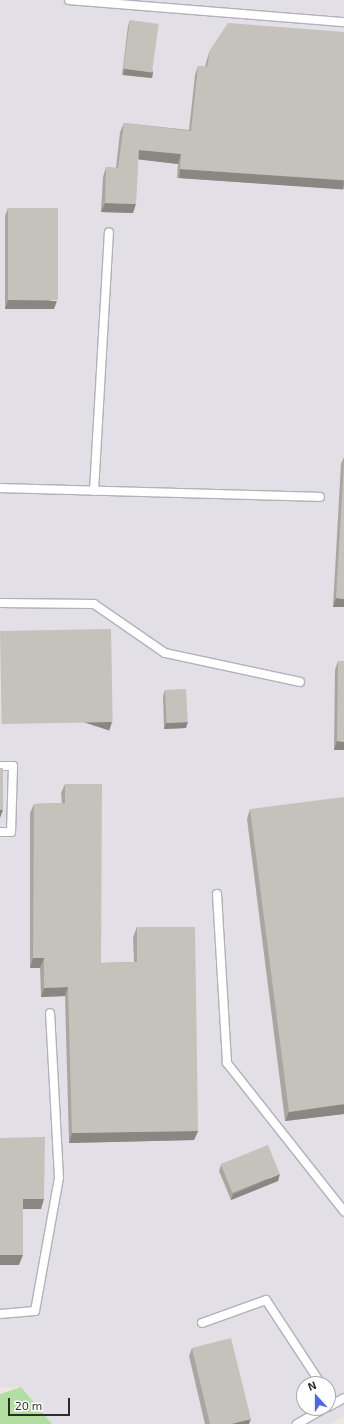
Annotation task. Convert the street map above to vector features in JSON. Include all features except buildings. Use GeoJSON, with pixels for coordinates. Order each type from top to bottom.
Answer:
{"type":"FeatureCollection","features":[{"type":"Feature","properties":{"kind":"lane"},"geometry":{"type":"LineString","coordinates":[[69,0],[344,22]]}},
{"type":"Feature","properties":{"kind":"lane"},"geometry":{"type":"LineString","coordinates":[[94,491],[109,232]]}},
{"type":"Feature","properties":{"kind":"lane"},"geometry":{"type":"LineString","coordinates":[[0,488],[320,497]]}},
{"type":"Feature","properties":{"kind":"lane"},"geometry":{"type":"LineString","coordinates":[[0,603],[94,604],[165,653],[300,682]]}},
{"type":"Feature","properties":{"kind":"lane"},"geometry":{"type":"LineString","coordinates":[[0,766],[13,766],[11,832],[0,832]]}},
{"type":"Feature","properties":{"kind":"lane"},"geometry":{"type":"LineString","coordinates":[[217,894],[227,1062],[344,1211]]}},
{"type":"Feature","properties":{"kind":"lane"},"geometry":{"type":"LineString","coordinates":[[0,1314],[35,1311],[59,1178],[50,1013]]}},
{"type":"Feature","properties":{"kind":"lane"},"geometry":{"type":"LineString","coordinates":[[202,1323],[266,1300],[316,1376]]}},
{"type":"Feature","properties":{"kind":"lane"},"geometry":{"type":"LineString","coordinates":[[297,1424],[311,1416]]}},
{"type":"Feature","properties":{"kind":"shaded area"},"geometry":{"type":"Polygon","coordinates":[[[0,0],[344,0],[344,1416],[330,1424],[52,1424],[21,1387],[0,1387],[0,0]]]}},
{"type":"Feature","properties":{"kind":"green space"},"geometry":{"type":"Polygon","coordinates":[[[21,1387],[52,1424],[0,1424],[0,1394],[21,1387]]]}}]}
